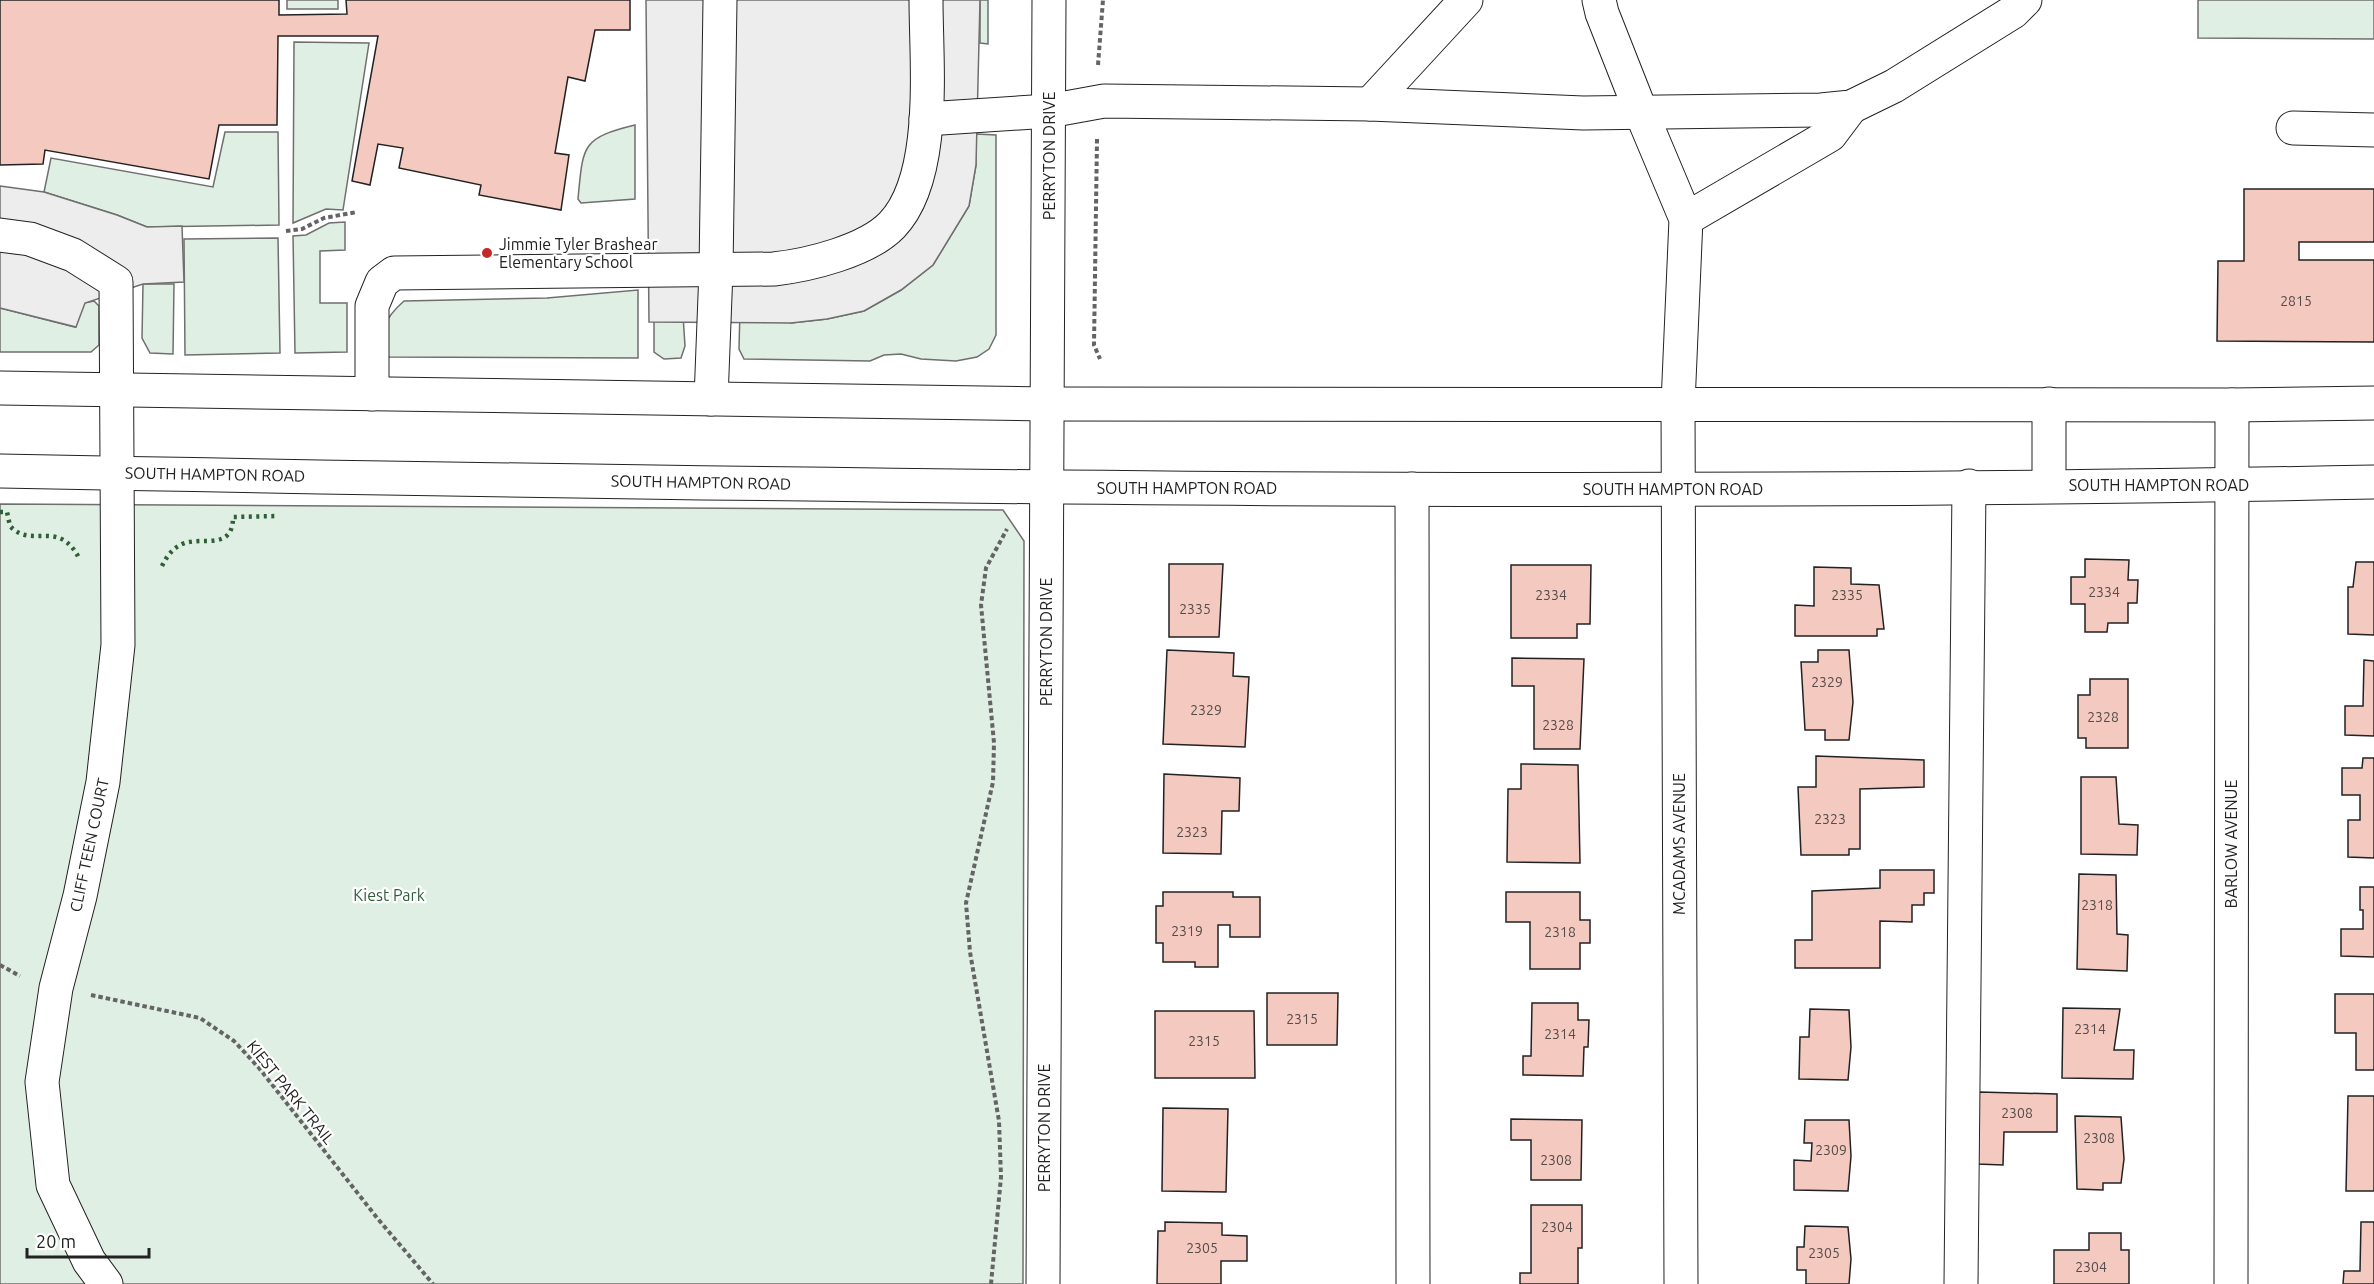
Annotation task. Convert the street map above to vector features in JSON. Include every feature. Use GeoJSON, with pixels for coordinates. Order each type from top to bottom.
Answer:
{"type":"FeatureCollection","features":[{"type":"Feature","properties":{"kind":"main road"},"geometry":{"type":"LineString","coordinates":[[711,399],[716,270],[720,0]]}},
{"type":"Feature","properties":{"kind":"main road"},"geometry":{"type":"LineString","coordinates":[[372,394],[372,306],[382,282],[394,273],[774,269],[803,265],[847,251],[891,226],[904,208],[919,176],[926,119],[926,0]]}},
{"type":"Feature","properties":{"kind":"main road","name":"PERRYTON DRIVE"},"geometry":{"type":"LineString","coordinates":[[1043,1284],[1049,0]]}},
{"type":"Feature","properties":{"kind":"main road"},"geometry":{"type":"LineString","coordinates":[[1370,104],[1466,0]]}},
{"type":"Feature","properties":{"kind":"main road"},"geometry":{"type":"LineString","coordinates":[[1599,0],[1641,112],[1686,219],[1830,135],[1851,107]]}},
{"type":"Feature","properties":{"kind":"main road"},"geometry":{"type":"LineString","coordinates":[[926,119],[1049,111],[1097,102],[1370,104],[1583,113],[1821,110],[1851,107],[1894,86],[2013,12],[2025,0]]}},
{"type":"Feature","properties":{"kind":"main road"},"geometry":{"type":"LineString","coordinates":[[2293,128],[2374,130]]}},
{"type":"Feature","properties":{"kind":"main road","name":"MCADAMS AVENUE"},"geometry":{"type":"LineString","coordinates":[[1681,1284],[1678,404],[1686,219]]}},
{"type":"Feature","properties":{"kind":"main road","name":"CLIFF TEEN COURT"},"geometry":{"type":"LineString","coordinates":[[0,235],[30,239],[73,255],[116,282],[118,645],[103,782],[80,896],[56,988],[42,1082],[53,1185],[89,1261],[106,1284]]}},
{"type":"Feature","properties":{"kind":"main road"},"geometry":{"type":"LineString","coordinates":[[0,388],[1047,404],[2232,405],[2374,403]]}},
{"type":"Feature","properties":{"kind":"main road"},"geometry":{"type":"LineString","coordinates":[[2049,404],[2049,485]]}},
{"type":"Feature","properties":{"kind":"main road","name":"BARLOW AVENUE"},"geometry":{"type":"LineString","coordinates":[[2231,1284],[2232,405]]}},
{"type":"Feature","properties":{"kind":"main road","name":"SOUTH HAMPTON ROAD"},"geometry":{"type":"LineString","coordinates":[[0,471],[1047,487],[1412,489],[1678,490],[2374,482]]}},
{"type":"Feature","properties":{"kind":"main road"},"geometry":{"type":"LineString","coordinates":[[1961,1284],[1969,486]]}},
{"type":"Feature","properties":{"kind":"main road"},"geometry":{"type":"LineString","coordinates":[[1412,489],[1413,1284]]}},
{"type":"Feature","properties":{"kind":"path"},"geometry":{"type":"LineString","coordinates":[[1100,359],[1094,345],[1097,102],[1103,0]]}},
{"type":"Feature","properties":{"kind":"path"},"geometry":{"type":"LineString","coordinates":[[286,231],[302,229],[324,218],[357,212]]}},
{"type":"Feature","properties":{"kind":"path"},"geometry":{"type":"LineString","coordinates":[[991,1284],[1001,1177],[999,1121],[970,952],[966,903],[993,782],[994,743],[981,605],[986,568],[1011,523]]}},
{"type":"Feature","properties":{"kind":"path","name":"KIEST PARK TRAIL"},"geometry":{"type":"LineString","coordinates":[[88,994],[200,1018],[234,1041],[259,1068],[378,1219],[433,1284]]}},
{"type":"Feature","properties":{"kind":"green space"},"geometry":{"type":"Polygon","coordinates":[[[287,0],[338,0],[338,9],[287,9],[287,0]]]}},
{"type":"Feature","properties":{"kind":"green space"},"geometry":{"type":"Polygon","coordinates":[[[980,0],[988,0],[988,44],[980,43],[980,0]]]}},
{"type":"Feature","properties":{"kind":"green space"},"geometry":{"type":"Polygon","coordinates":[[[2198,0],[2374,0],[2374,39],[2198,38],[2198,0]]]}},
{"type":"Feature","properties":{"kind":"green space"},"geometry":{"type":"Polygon","coordinates":[[[294,42],[369,43],[343,210],[326,209],[293,223],[294,42]]]}},
{"type":"Feature","properties":{"kind":"green space"},"geometry":{"type":"Polygon","coordinates":[[[635,125],[635,199],[581,203],[578,199],[581,167],[588,147],[604,135],[635,125]]]}},
{"type":"Feature","properties":{"kind":"green space"},"geometry":{"type":"Polygon","coordinates":[[[225,132],[278,132],[279,225],[147,227],[44,192],[51,158],[213,187],[225,132]]]}},
{"type":"Feature","properties":{"kind":"green space"},"geometry":{"type":"Polygon","coordinates":[[[976,134],[996,135],[996,335],[989,349],[977,357],[956,361],[921,359],[901,354],[884,355],[870,361],[744,359],[739,349],[740,309],[791,323],[827,319],[864,311],[901,290],[933,265],[969,206],[976,165],[976,134]]]}},
{"type":"Feature","properties":{"kind":"green space"},"geometry":{"type":"Polygon","coordinates":[[[345,222],[345,250],[320,251],[320,303],[347,303],[347,352],[295,353],[293,236],[306,235],[329,223],[345,222]]]}},
{"type":"Feature","properties":{"kind":"green space"},"geometry":{"type":"Polygon","coordinates":[[[278,238],[280,353],[185,355],[184,239],[278,238]]]}},
{"type":"Feature","properties":{"kind":"green space"},"geometry":{"type":"Polygon","coordinates":[[[143,284],[174,284],[173,354],[150,353],[142,338],[143,284]]]}},
{"type":"Feature","properties":{"kind":"green space"},"geometry":{"type":"Polygon","coordinates":[[[638,290],[638,358],[389,357],[383,341],[384,326],[392,313],[404,301],[547,298],[638,290]]]}},
{"type":"Feature","properties":{"kind":"green space"},"geometry":{"type":"Polygon","coordinates":[[[654,290],[683,315],[685,346],[681,358],[664,359],[654,352],[654,290]]]}},
{"type":"Feature","properties":{"kind":"green space"},"geometry":{"type":"Polygon","coordinates":[[[94,301],[99,306],[99,345],[91,352],[0,352],[0,308],[75,327],[84,303],[94,301]]]}},
{"type":"Feature","properties":{"kind":"green space","name":"Kiest Park"},"geometry":{"type":"Polygon","coordinates":[[[0,504],[1003,510],[1024,541],[1023,1284],[0,1284],[0,504]]]}},
{"type":"Feature","properties":{"kind":"shaded area"},"geometry":{"type":"Polygon","coordinates":[[[646,0],[980,0],[976,165],[969,206],[933,265],[901,290],[864,311],[827,319],[791,323],[649,322],[646,0]]]}},
{"type":"Feature","properties":{"kind":"shaded area"},"geometry":{"type":"Polygon","coordinates":[[[0,186],[44,192],[147,227],[182,226],[184,282],[143,284],[85,303],[76,327],[0,308],[0,186]]]}},
{"type":"Feature","properties":{"kind":"building"},"geometry":{"type":"Polygon","coordinates":[[[0,0],[279,0],[279,15],[347,14],[346,0],[630,0],[630,30],[595,30],[585,81],[568,77],[555,153],[569,155],[561,210],[479,195],[481,185],[399,168],[403,148],[378,144],[370,185],[352,181],[378,36],[278,36],[277,125],[219,125],[209,179],[45,150],[43,164],[0,165],[0,0]]]}},
{"type":"Feature","properties":{"kind":"building"},"geometry":{"type":"Polygon","coordinates":[[[2244,189],[2374,189],[2374,242],[2299,242],[2299,260],[2374,260],[2374,342],[2217,341],[2218,261],[2244,261],[2244,189]]]}},
{"type":"Feature","properties":{"kind":"building"},"geometry":{"type":"Polygon","coordinates":[[[2085,559],[2129,560],[2128,580],[2138,580],[2137,603],[2128,603],[2128,623],[2108,623],[2107,632],[2085,632],[2085,604],[2071,604],[2071,577],[2085,577],[2085,559]]]}},
{"type":"Feature","properties":{"kind":"building"},"geometry":{"type":"Polygon","coordinates":[[[2356,562],[2374,562],[2374,635],[2348,634],[2348,587],[2353,587],[2356,562]]]}},
{"type":"Feature","properties":{"kind":"building"},"geometry":{"type":"Polygon","coordinates":[[[1169,564],[1223,564],[1219,637],[1169,637],[1169,564]]]}},
{"type":"Feature","properties":{"kind":"building"},"geometry":{"type":"Polygon","coordinates":[[[1511,565],[1591,565],[1590,624],[1577,624],[1577,638],[1511,638],[1511,565]]]}},
{"type":"Feature","properties":{"kind":"building"},"geometry":{"type":"Polygon","coordinates":[[[1814,567],[1851,568],[1851,584],[1879,585],[1884,629],[1877,629],[1877,636],[1795,636],[1795,605],[1814,606],[1814,567]]]}},
{"type":"Feature","properties":{"kind":"building"},"geometry":{"type":"Polygon","coordinates":[[[1167,650],[1234,653],[1233,676],[1249,677],[1245,747],[1163,744],[1167,650]]]}},
{"type":"Feature","properties":{"kind":"building"},"geometry":{"type":"Polygon","coordinates":[[[1818,650],[1849,650],[1853,702],[1849,740],[1825,740],[1825,730],[1805,730],[1801,662],[1818,662],[1818,650]]]}},
{"type":"Feature","properties":{"kind":"building"},"geometry":{"type":"Polygon","coordinates":[[[1512,658],[1584,659],[1580,749],[1534,749],[1534,686],[1512,686],[1512,658]]]}},
{"type":"Feature","properties":{"kind":"building"},"geometry":{"type":"Polygon","coordinates":[[[2364,660],[2374,661],[2374,736],[2345,735],[2345,706],[2363,706],[2364,660]]]}},
{"type":"Feature","properties":{"kind":"building"},"geometry":{"type":"Polygon","coordinates":[[[2090,679],[2128,679],[2128,748],[2086,748],[2086,738],[2078,738],[2078,695],[2090,695],[2090,679]]]}},
{"type":"Feature","properties":{"kind":"building"},"geometry":{"type":"Polygon","coordinates":[[[1816,756],[1924,760],[1924,787],[1860,789],[1860,849],[1849,849],[1849,855],[1801,855],[1798,787],[1816,787],[1816,756]]]}},
{"type":"Feature","properties":{"kind":"building"},"geometry":{"type":"Polygon","coordinates":[[[2363,758],[2374,758],[2374,858],[2348,857],[2348,820],[2360,820],[2360,795],[2342,795],[2342,768],[2362,768],[2363,758]]]}},
{"type":"Feature","properties":{"kind":"building"},"geometry":{"type":"Polygon","coordinates":[[[1521,764],[1578,765],[1580,863],[1507,862],[1508,789],[1521,789],[1521,764]]]}},
{"type":"Feature","properties":{"kind":"building"},"geometry":{"type":"Polygon","coordinates":[[[1164,774],[1240,778],[1239,811],[1222,811],[1221,854],[1163,853],[1164,774]]]}},
{"type":"Feature","properties":{"kind":"building"},"geometry":{"type":"Polygon","coordinates":[[[2081,777],[2116,777],[2119,824],[2138,825],[2137,855],[2081,854],[2081,777]]]}},
{"type":"Feature","properties":{"kind":"building"},"geometry":{"type":"Polygon","coordinates":[[[1880,870],[1934,870],[1934,893],[1924,893],[1924,905],[1912,905],[1912,922],[1880,921],[1880,968],[1795,968],[1795,940],[1812,940],[1812,891],[1880,888],[1880,870]]]}},
{"type":"Feature","properties":{"kind":"building"},"geometry":{"type":"Polygon","coordinates":[[[2079,874],[2116,875],[2117,934],[2128,935],[2127,971],[2077,969],[2079,874]]]}},
{"type":"Feature","properties":{"kind":"building"},"geometry":{"type":"Polygon","coordinates":[[[2360,887],[2374,887],[2374,957],[2341,956],[2341,929],[2363,929],[2360,887]]]}},
{"type":"Feature","properties":{"kind":"building"},"geometry":{"type":"Polygon","coordinates":[[[1163,892],[1233,892],[1233,897],[1260,897],[1260,937],[1230,937],[1230,925],[1218,925],[1218,967],[1195,967],[1195,962],[1163,962],[1163,943],[1156,943],[1156,906],[1163,906],[1163,892]]]}},
{"type":"Feature","properties":{"kind":"building"},"geometry":{"type":"Polygon","coordinates":[[[1506,892],[1580,892],[1580,920],[1590,920],[1590,943],[1580,943],[1580,969],[1530,969],[1530,922],[1506,922],[1506,892]]]}},
{"type":"Feature","properties":{"kind":"building"},"geometry":{"type":"Polygon","coordinates":[[[1267,993],[1338,993],[1337,1045],[1267,1045],[1267,993]]]}},
{"type":"Feature","properties":{"kind":"building"},"geometry":{"type":"Polygon","coordinates":[[[2335,994],[2374,994],[2374,1070],[2356,1070],[2356,1033],[2335,1033],[2335,994]]]}},
{"type":"Feature","properties":{"kind":"building"},"geometry":{"type":"Polygon","coordinates":[[[1532,1003],[1578,1003],[1578,1020],[1589,1020],[1588,1047],[1584,1047],[1583,1076],[1523,1075],[1523,1056],[1531,1056],[1532,1003]]]}},
{"type":"Feature","properties":{"kind":"building"},"geometry":{"type":"Polygon","coordinates":[[[2063,1008],[2120,1009],[2114,1050],[2134,1050],[2133,1079],[2062,1078],[2063,1008]]]}},
{"type":"Feature","properties":{"kind":"building"},"geometry":{"type":"Polygon","coordinates":[[[1810,1009],[1849,1010],[1851,1047],[1848,1080],[1799,1079],[1800,1037],[1809,1037],[1810,1009]]]}},
{"type":"Feature","properties":{"kind":"building"},"geometry":{"type":"Polygon","coordinates":[[[1155,1011],[1254,1011],[1255,1078],[1155,1078],[1155,1011]]]}},
{"type":"Feature","properties":{"kind":"building"},"geometry":{"type":"Polygon","coordinates":[[[1979,1092],[2057,1094],[2057,1132],[2004,1132],[2003,1165],[1977,1164],[1979,1092]]]}},
{"type":"Feature","properties":{"kind":"building"},"geometry":{"type":"Polygon","coordinates":[[[2348,1096],[2374,1096],[2374,1191],[2346,1191],[2348,1096]]]}},
{"type":"Feature","properties":{"kind":"building"},"geometry":{"type":"Polygon","coordinates":[[[1163,1108],[1228,1109],[1226,1192],[1162,1191],[1163,1108]]]}},
{"type":"Feature","properties":{"kind":"building"},"geometry":{"type":"Polygon","coordinates":[[[2075,1116],[2121,1117],[2124,1159],[2121,1183],[2103,1183],[2103,1190],[2077,1189],[2075,1116]]]}},
{"type":"Feature","properties":{"kind":"building"},"geometry":{"type":"Polygon","coordinates":[[[1511,1119],[1582,1120],[1581,1180],[1531,1180],[1531,1140],[1511,1140],[1511,1119]]]}},
{"type":"Feature","properties":{"kind":"building"},"geometry":{"type":"Polygon","coordinates":[[[1805,1120],[1849,1120],[1851,1156],[1848,1191],[1794,1190],[1794,1160],[1811,1161],[1812,1143],[1804,1143],[1805,1120]]]}},
{"type":"Feature","properties":{"kind":"building"},"geometry":{"type":"Polygon","coordinates":[[[1531,1205],[1582,1205],[1582,1248],[1578,1248],[1578,1284],[1520,1284],[1520,1273],[1531,1273],[1531,1205]]]}},
{"type":"Feature","properties":{"kind":"building"},"geometry":{"type":"Polygon","coordinates":[[[1165,1222],[1222,1223],[1222,1235],[1247,1236],[1247,1261],[1221,1261],[1221,1284],[1157,1284],[1158,1231],[1165,1231],[1165,1222]]]}},
{"type":"Feature","properties":{"kind":"building"},"geometry":{"type":"Polygon","coordinates":[[[2361,1222],[2374,1222],[2374,1284],[2343,1284],[2344,1271],[2360,1271],[2361,1222]]]}},
{"type":"Feature","properties":{"kind":"building"},"geometry":{"type":"Polygon","coordinates":[[[1805,1226],[1848,1227],[1851,1259],[1849,1284],[1806,1284],[1806,1270],[1797,1270],[1797,1247],[1804,1247],[1805,1226]]]}},
{"type":"Feature","properties":{"kind":"building"},"geometry":{"type":"Polygon","coordinates":[[[2089,1233],[2121,1233],[2121,1250],[2129,1250],[2129,1284],[2054,1284],[2054,1250],[2089,1250],[2089,1233]]]}},
{"type":"Feature","properties":{"kind":"hedge"},"geometry":{"type":"LineString","coordinates":[[0,512],[7,512],[10,526],[18,533],[63,540],[72,547],[80,560]]}},
{"type":"Feature","properties":{"kind":"hedge"},"geometry":{"type":"LineString","coordinates":[[162,566],[171,552],[185,543],[223,538],[232,527],[233,517],[278,516]]}},
{"type":"Feature","properties":{"kind":"place","name":"Jimmie Tyler Brashear Elementary School"},"geometry":{"type":"Point","coordinates":[487,253]}}]}
